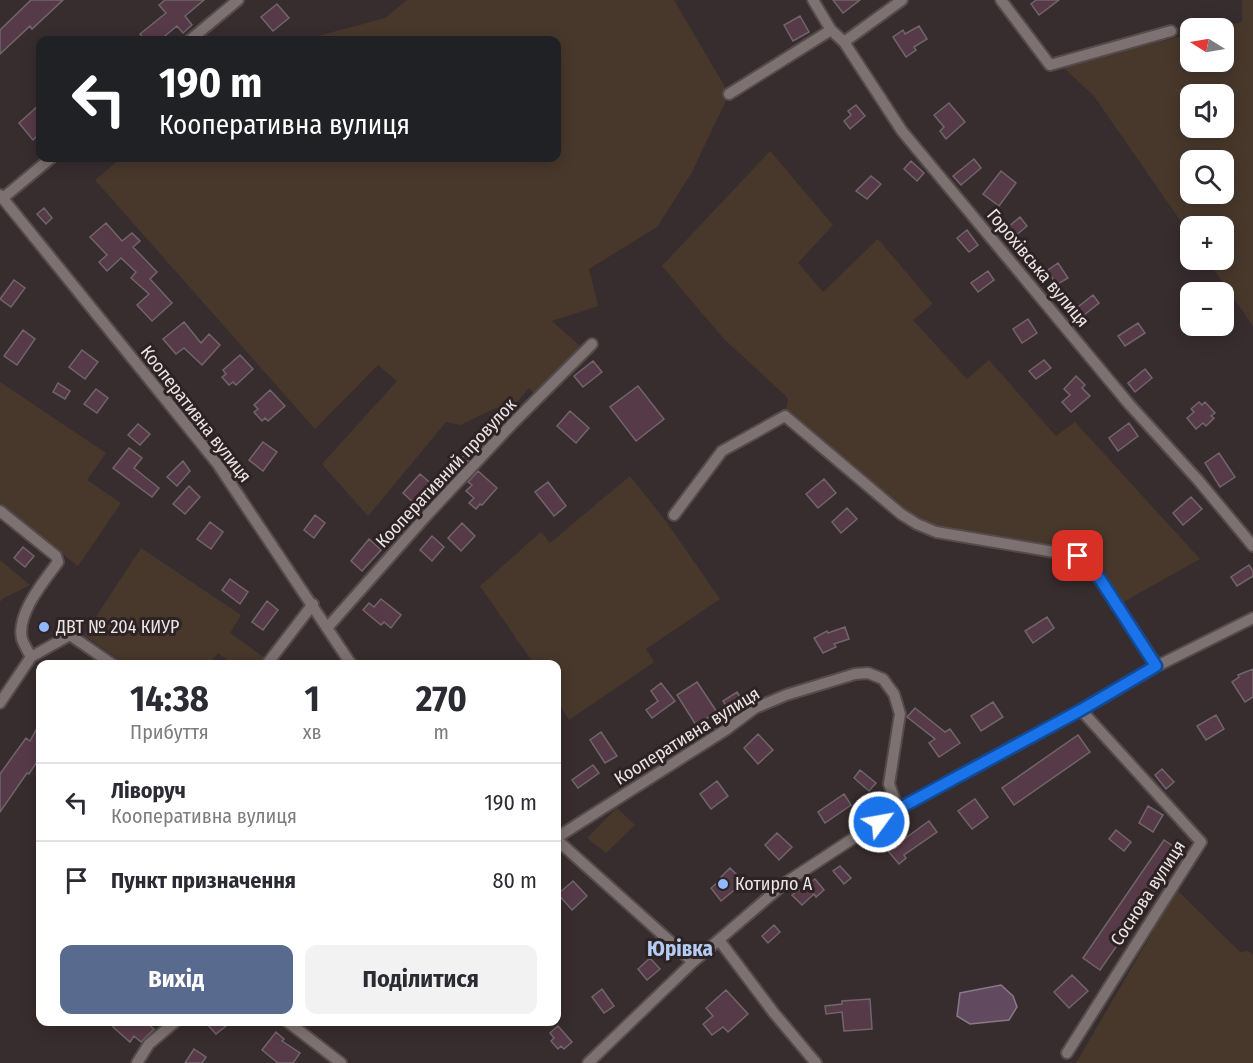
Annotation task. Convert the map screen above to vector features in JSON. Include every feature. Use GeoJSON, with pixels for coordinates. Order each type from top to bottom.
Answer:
{"type":"FeatureCollection","features":[{"type":"Feature","properties":{"kind":"street"},"geometry":{"type":"LineString","coordinates":[[195,36],[238,0]]}},
{"type":"Feature","properties":{"kind":"street","name":"Горохівська вулиця"},"geometry":{"type":"LineString","coordinates":[[813,0],[831,30],[844,42],[902,131],[1129,404],[1198,480],[1253,546]]}},
{"type":"Feature","properties":{"kind":"street"},"geometry":{"type":"LineString","coordinates":[[844,42],[902,0]]}},
{"type":"Feature","properties":{"kind":"street"},"geometry":{"type":"LineString","coordinates":[[1000,0],[1050,65],[1171,31]]}},
{"type":"Feature","properties":{"kind":"street"},"geometry":{"type":"LineString","coordinates":[[729,94],[831,30]]}},
{"type":"Feature","properties":{"kind":"street"},"geometry":{"type":"LineString","coordinates":[[1,196],[46,162]]}},
{"type":"Feature","properties":{"kind":"street","name":"Кооперативна вулиця"},"geometry":{"type":"LineString","coordinates":[[1,196],[217,463],[348,660]]}},
{"type":"Feature","properties":{"kind":"street","name":"Кооперативний провулок"},"geometry":{"type":"LineString","coordinates":[[327,628],[434,507],[592,344]]}},
{"type":"Feature","properties":{"kind":"street"},"geometry":{"type":"LineString","coordinates":[[674,516],[722,451],[785,416],[901,514],[917,524],[936,532],[1078,556],[1100,579],[1156,666]]}},
{"type":"Feature","properties":{"kind":"street"},"geometry":{"type":"LineString","coordinates":[[0,511],[56,556],[58,562],[36,593],[22,621],[22,639],[31,657]]}},
{"type":"Feature","properties":{"kind":"street"},"geometry":{"type":"LineString","coordinates":[[270,660],[313,604]]}},
{"type":"Feature","properties":{"kind":"street"},"geometry":{"type":"LineString","coordinates":[[588,1063],[693,962],[785,883],[898,809],[1081,710],[1156,666],[1253,618]]}},
{"type":"Feature","properties":{"kind":"street"},"geometry":{"type":"LineString","coordinates":[[0,703],[31,657],[70,635],[106,660]]}},
{"type":"Feature","properties":{"kind":"street","name":"Кооперативна вулиця"},"geometry":{"type":"LineString","coordinates":[[561,835],[727,729],[755,708],[786,695],[855,674],[868,673],[883,679],[894,694],[900,714],[889,784],[898,809]]}},
{"type":"Feature","properties":{"kind":"street","name":"Соснова вулиця"},"geometry":{"type":"LineString","coordinates":[[1067,1053],[1201,842],[1081,710]]}},
{"type":"Feature","properties":{"kind":"street","name":"Кооперативна вулиця"},"geometry":{"type":"LineString","coordinates":[[561,843],[693,962]]}},
{"type":"Feature","properties":{"kind":"street"},"geometry":{"type":"LineString","coordinates":[[720,940],[774,1013],[816,1063]]}},
{"type":"Feature","properties":{"kind":"street"},"geometry":{"type":"LineString","coordinates":[[137,1063],[149,1044],[170,1026]]}},
{"type":"Feature","properties":{"kind":"street"},"geometry":{"type":"LineString","coordinates":[[295,1026],[341,1063]]}},
{"type":"Feature","properties":{"kind":"shaded area"},"geometry":{"type":"Polygon","coordinates":[[[407,0],[674,0],[729,94],[692,172],[657,227],[589,269],[598,306],[552,321],[580,346],[573,358],[535,394],[529,388],[505,416],[496,408],[460,425],[446,422],[368,516],[322,464],[397,381],[378,365],[315,429],[95,180],[116,162],[561,162],[561,36],[318,36],[385,18],[407,0]]]}},
{"type":"Feature","properties":{"kind":"shaded area"},"geometry":{"type":"Polygon","coordinates":[[[1242,0],[1253,0],[1253,326],[1234,299],[1234,282],[1222,282],[1214,270],[1234,270],[1234,216],[1180,216],[1180,220],[1094,96],[1062,66],[1180,37],[1180,72],[1234,72],[1234,24],[1242,22],[1242,0]]]}},
{"type":"Feature","properties":{"kind":"shaded area"},"geometry":{"type":"Polygon","coordinates":[[[770,151],[833,225],[798,263],[823,292],[878,239],[933,304],[913,320],[967,379],[989,360],[1056,436],[1075,422],[1200,559],[1118,605],[1078,556],[917,524],[785,416],[788,398],[724,339],[662,266],[770,151]]]}},
{"type":"Feature","properties":{"kind":"shaded area"},"geometry":{"type":"Polygon","coordinates":[[[0,382],[106,453],[87,480],[121,503],[78,566],[0,505],[0,382]]]}},
{"type":"Feature","properties":{"kind":"shaded area"},"geometry":{"type":"Polygon","coordinates":[[[630,476],[665,520],[720,599],[646,649],[654,662],[569,720],[561,707],[561,660],[531,660],[480,586],[541,532],[550,543],[630,476]]]}},
{"type":"Feature","properties":{"kind":"shaded area"},"geometry":{"type":"Polygon","coordinates":[[[141,548],[241,615],[230,633],[265,658],[263,660],[228,660],[218,653],[212,660],[119,660],[84,635],[141,548]]]}},
{"type":"Feature","properties":{"kind":"shaded area"},"geometry":{"type":"Polygon","coordinates":[[[0,560],[30,585],[0,602],[0,560]]]}},
{"type":"Feature","properties":{"kind":"shaded area"},"geometry":{"type":"Polygon","coordinates":[[[617,808],[635,825],[606,853],[587,838],[617,808]]]}},
{"type":"Feature","properties":{"kind":"shaded area"},"geometry":{"type":"Polygon","coordinates":[[[1177,890],[1240,952],[1248,951],[1253,954],[1253,1063],[1076,1063],[1177,890]]]}},
{"type":"Feature","properties":{"kind":"shaded area"},"geometry":{"type":"Polygon","coordinates":[[[1001,985],[1013,996],[1017,1007],[1009,1020],[970,1024],[957,1016],[960,993],[1001,985]]]}},
{"type":"Feature","properties":{"kind":"building"},"geometry":{"type":"Polygon","coordinates":[[[31,0],[63,0],[32,29],[30,26],[0,54],[0,30],[31,0]]]}},
{"type":"Feature","properties":{"kind":"building"},"geometry":{"type":"Polygon","coordinates":[[[165,0],[204,0],[185,16],[192,25],[183,33],[177,26],[165,36],[142,36],[140,34],[166,13],[159,5],[165,0]]]}},
{"type":"Feature","properties":{"kind":"building"},"geometry":{"type":"Polygon","coordinates":[[[833,0],[860,0],[843,13],[833,0]]]}},
{"type":"Feature","properties":{"kind":"building"},"geometry":{"type":"Polygon","coordinates":[[[1036,0],[1059,0],[1039,15],[1031,4],[1036,0]]]}},
{"type":"Feature","properties":{"kind":"building"},"geometry":{"type":"Polygon","coordinates":[[[277,4],[289,18],[273,31],[261,17],[277,4]]]}},
{"type":"Feature","properties":{"kind":"building"},"geometry":{"type":"Polygon","coordinates":[[[800,16],[809,32],[793,41],[784,25],[800,16]]]}},
{"type":"Feature","properties":{"kind":"building"},"geometry":{"type":"Polygon","coordinates":[[[919,26],[927,39],[914,47],[916,50],[906,57],[893,37],[903,30],[905,34],[919,26]]]}},
{"type":"Feature","properties":{"kind":"building"},"geometry":{"type":"Polygon","coordinates":[[[949,103],[965,122],[946,139],[940,131],[944,127],[934,115],[949,103]]]}},
{"type":"Feature","properties":{"kind":"building"},"geometry":{"type":"Polygon","coordinates":[[[856,105],[865,116],[850,129],[844,121],[851,115],[848,111],[856,105]]]}},
{"type":"Feature","properties":{"kind":"building"},"geometry":{"type":"Polygon","coordinates":[[[36,108],[36,137],[33,140],[19,123],[36,108]]]}},
{"type":"Feature","properties":{"kind":"building"},"geometry":{"type":"Polygon","coordinates":[[[974,159],[981,168],[961,185],[953,176],[974,159]]]}},
{"type":"Feature","properties":{"kind":"building"},"geometry":{"type":"Polygon","coordinates":[[[911,161],[924,173],[917,181],[904,169],[911,161]]]}},
{"type":"Feature","properties":{"kind":"building"},"geometry":{"type":"Polygon","coordinates":[[[1001,171],[1016,183],[999,206],[983,194],[1001,171]]]}},
{"type":"Feature","properties":{"kind":"building"},"geometry":{"type":"Polygon","coordinates":[[[871,176],[881,184],[867,199],[856,191],[871,176]]]}},
{"type":"Feature","properties":{"kind":"building"},"geometry":{"type":"Polygon","coordinates":[[[44,208],[52,218],[46,224],[37,214],[44,208]]]}},
{"type":"Feature","properties":{"kind":"building"},"geometry":{"type":"Polygon","coordinates":[[[1020,217],[1027,226],[1009,241],[1002,232],[1020,217]]]}},
{"type":"Feature","properties":{"kind":"building"},"geometry":{"type":"Polygon","coordinates":[[[106,223],[122,241],[132,233],[140,241],[133,247],[157,272],[150,279],[172,303],[152,321],[137,305],[149,294],[131,278],[136,272],[121,258],[107,271],[99,262],[107,255],[90,237],[106,223]]]}},
{"type":"Feature","properties":{"kind":"building"},"geometry":{"type":"Polygon","coordinates":[[[967,230],[978,245],[969,252],[957,238],[967,230]]]}},
{"type":"Feature","properties":{"kind":"building"},"geometry":{"type":"Polygon","coordinates":[[[1058,263],[1068,278],[1056,285],[1048,270],[1058,263]]]}},
{"type":"Feature","properties":{"kind":"building"},"geometry":{"type":"Polygon","coordinates":[[[988,271],[994,280],[978,292],[971,283],[988,271]]]}},
{"type":"Feature","properties":{"kind":"building"},"geometry":{"type":"Polygon","coordinates":[[[14,280],[25,288],[11,307],[0,299],[14,280]]]}},
{"type":"Feature","properties":{"kind":"building"},"geometry":{"type":"Polygon","coordinates":[[[1093,295],[1099,303],[1079,319],[1073,311],[1093,295]]]}},
{"type":"Feature","properties":{"kind":"building"},"geometry":{"type":"Polygon","coordinates":[[[1028,319],[1037,333],[1022,343],[1013,329],[1028,319]]]}},
{"type":"Feature","properties":{"kind":"building"},"geometry":{"type":"Polygon","coordinates":[[[184,322],[201,343],[209,334],[220,345],[202,365],[184,348],[176,354],[163,339],[184,322]]]}},
{"type":"Feature","properties":{"kind":"building"},"geometry":{"type":"Polygon","coordinates":[[[1138,323],[1145,333],[1125,346],[1118,336],[1138,323]]]}},
{"type":"Feature","properties":{"kind":"building"},"geometry":{"type":"Polygon","coordinates":[[[23,330],[35,339],[17,365],[4,356],[23,330]]]}},
{"type":"Feature","properties":{"kind":"building"},"geometry":{"type":"Polygon","coordinates":[[[82,350],[98,362],[85,379],[69,367],[82,350]]]}},
{"type":"Feature","properties":{"kind":"building"},"geometry":{"type":"Polygon","coordinates":[[[240,355],[253,369],[236,385],[233,382],[229,385],[222,377],[226,374],[223,370],[240,355]]]}},
{"type":"Feature","properties":{"kind":"building"},"geometry":{"type":"Polygon","coordinates":[[[1044,360],[1051,368],[1036,379],[1029,371],[1044,360]]]}},
{"type":"Feature","properties":{"kind":"building"},"geometry":{"type":"Polygon","coordinates":[[[593,361],[602,372],[583,387],[574,376],[593,361]]]}},
{"type":"Feature","properties":{"kind":"building"},"geometry":{"type":"Polygon","coordinates":[[[1145,369],[1152,378],[1135,392],[1128,383],[1145,369]]]}},
{"type":"Feature","properties":{"kind":"building"},"geometry":{"type":"Polygon","coordinates":[[[1076,376],[1085,385],[1082,388],[1090,396],[1071,412],[1062,402],[1070,395],[1064,389],[1076,376]]]}},
{"type":"Feature","properties":{"kind":"building"},"geometry":{"type":"Polygon","coordinates":[[[58,383],[70,391],[65,399],[53,392],[58,383]]]}},
{"type":"Feature","properties":{"kind":"building"},"geometry":{"type":"Polygon","coordinates":[[[638,386],[664,419],[636,441],[610,407],[638,386]]]}},
{"type":"Feature","properties":{"kind":"building"},"geometry":{"type":"Polygon","coordinates":[[[96,389],[108,398],[97,413],[84,404],[96,389]]]}},
{"type":"Feature","properties":{"kind":"building"},"geometry":{"type":"Polygon","coordinates":[[[270,390],[285,406],[268,421],[265,418],[262,421],[254,412],[258,409],[254,405],[270,390]]]}},
{"type":"Feature","properties":{"kind":"building"},"geometry":{"type":"Polygon","coordinates":[[[1199,402],[1202,405],[1205,402],[1215,413],[1211,416],[1214,418],[1206,426],[1203,423],[1196,429],[1187,418],[1194,412],[1191,409],[1199,402]]]}},
{"type":"Feature","properties":{"kind":"building"},"geometry":{"type":"Polygon","coordinates":[[[570,411],[589,428],[576,443],[557,426],[570,411]]]}},
{"type":"Feature","properties":{"kind":"building"},"geometry":{"type":"Polygon","coordinates":[[[1129,423],[1138,436],[1118,451],[1109,438],[1129,423]]]}},
{"type":"Feature","properties":{"kind":"building"},"geometry":{"type":"Polygon","coordinates":[[[138,424],[150,434],[140,445],[128,435],[138,424]]]}},
{"type":"Feature","properties":{"kind":"building"},"geometry":{"type":"Polygon","coordinates":[[[263,442],[277,452],[263,471],[249,460],[263,442]]]}},
{"type":"Feature","properties":{"kind":"building"},"geometry":{"type":"Polygon","coordinates":[[[129,448],[142,458],[134,468],[159,488],[152,497],[113,468],[129,448]]]}},
{"type":"Feature","properties":{"kind":"building"},"geometry":{"type":"Polygon","coordinates":[[[468,451],[473,455],[457,472],[453,468],[468,451]]]}},
{"type":"Feature","properties":{"kind":"building"},"geometry":{"type":"Polygon","coordinates":[[[1219,453],[1235,477],[1220,487],[1205,463],[1219,453]]]}},
{"type":"Feature","properties":{"kind":"building"},"geometry":{"type":"Polygon","coordinates":[[[183,461],[190,471],[177,486],[167,477],[183,461]]]}},
{"type":"Feature","properties":{"kind":"building"},"geometry":{"type":"Polygon","coordinates":[[[478,471],[497,488],[476,509],[469,503],[474,498],[466,491],[472,485],[468,482],[478,471]]]}},
{"type":"Feature","properties":{"kind":"building"},"geometry":{"type":"Polygon","coordinates":[[[420,474],[434,486],[417,506],[403,493],[420,474]]]}},
{"type":"Feature","properties":{"kind":"building"},"geometry":{"type":"Polygon","coordinates":[[[824,479],[836,493],[818,508],[806,494],[824,479]]]}},
{"type":"Feature","properties":{"kind":"building"},"geometry":{"type":"Polygon","coordinates":[[[548,482],[566,506],[554,516],[535,492],[548,482]]]}},
{"type":"Feature","properties":{"kind":"building"},"geometry":{"type":"Polygon","coordinates":[[[189,486],[200,497],[185,514],[173,504],[189,486]]]}},
{"type":"Feature","properties":{"kind":"building"},"geometry":{"type":"Polygon","coordinates":[[[1191,497],[1202,509],[1183,525],[1173,513],[1191,497]]]}},
{"type":"Feature","properties":{"kind":"building"},"geometry":{"type":"Polygon","coordinates":[[[847,508],[857,519],[841,533],[832,522],[847,508]]]}},
{"type":"Feature","properties":{"kind":"building"},"geometry":{"type":"Polygon","coordinates":[[[315,515],[325,523],[314,538],[304,530],[315,515]]]}},
{"type":"Feature","properties":{"kind":"building"},"geometry":{"type":"Polygon","coordinates":[[[210,522],[223,532],[211,549],[197,539],[210,522]]]}},
{"type":"Feature","properties":{"kind":"building"},"geometry":{"type":"Polygon","coordinates":[[[462,523],[475,536],[461,551],[448,538],[462,523]]]}},
{"type":"Feature","properties":{"kind":"building"},"geometry":{"type":"Polygon","coordinates":[[[432,536],[444,547],[432,561],[420,550],[432,536]]]}},
{"type":"Feature","properties":{"kind":"building"},"geometry":{"type":"Polygon","coordinates":[[[369,539],[381,550],[362,571],[351,561],[369,539]]]}},
{"type":"Feature","properties":{"kind":"building"},"geometry":{"type":"Polygon","coordinates":[[[23,547],[34,556],[25,567],[14,558],[23,547]]]}},
{"type":"Feature","properties":{"kind":"building"},"geometry":{"type":"Polygon","coordinates":[[[1249,565],[1253,576],[1237,586],[1231,577],[1249,565]]]}},
{"type":"Feature","properties":{"kind":"building"},"geometry":{"type":"Polygon","coordinates":[[[230,579],[248,592],[240,604],[222,590],[230,579]]]}},
{"type":"Feature","properties":{"kind":"building"},"geometry":{"type":"Polygon","coordinates":[[[381,599],[401,615],[391,628],[384,622],[381,625],[363,610],[369,603],[374,607],[381,599]]]}},
{"type":"Feature","properties":{"kind":"building"},"geometry":{"type":"Polygon","coordinates":[[[267,601],[278,610],[263,630],[252,622],[267,601]]]}},
{"type":"Feature","properties":{"kind":"building"},"geometry":{"type":"Polygon","coordinates":[[[1047,617],[1054,628],[1033,643],[1025,631],[1047,617]]]}},
{"type":"Feature","properties":{"kind":"building"},"geometry":{"type":"Polygon","coordinates":[[[845,627],[849,639],[834,644],[836,647],[823,653],[814,638],[827,631],[828,633],[845,627]]]}},
{"type":"Feature","properties":{"kind":"building"},"geometry":{"type":"Polygon","coordinates":[[[1253,669],[1253,697],[1245,702],[1232,682],[1239,677],[1238,675],[1253,669]]]}},
{"type":"Feature","properties":{"kind":"building"},"geometry":{"type":"Polygon","coordinates":[[[697,682],[717,712],[696,725],[677,695],[697,682]]]}},
{"type":"Feature","properties":{"kind":"building"},"geometry":{"type":"Polygon","coordinates":[[[661,683],[675,701],[652,718],[646,710],[658,701],[651,691],[661,683]]]}},
{"type":"Feature","properties":{"kind":"building"},"geometry":{"type":"Polygon","coordinates":[[[737,692],[742,700],[728,709],[723,701],[737,692]]]}},
{"type":"Feature","properties":{"kind":"building"},"geometry":{"type":"Polygon","coordinates":[[[993,702],[1003,717],[981,731],[971,716],[993,702]]]}},
{"type":"Feature","properties":{"kind":"building"},"geometry":{"type":"Polygon","coordinates":[[[915,708],[945,732],[950,729],[960,743],[939,757],[929,743],[935,739],[907,717],[915,708]]]}},
{"type":"Feature","properties":{"kind":"building"},"geometry":{"type":"Polygon","coordinates":[[[1216,715],[1224,729],[1206,740],[1197,726],[1216,715]]]}},
{"type":"Feature","properties":{"kind":"building"},"geometry":{"type":"Polygon","coordinates":[[[36,730],[36,763],[0,812],[0,774],[26,738],[30,741],[36,730]]]}},
{"type":"Feature","properties":{"kind":"building"},"geometry":{"type":"Polygon","coordinates":[[[601,732],[617,756],[605,763],[590,740],[601,732]]]}},
{"type":"Feature","properties":{"kind":"building"},"geometry":{"type":"Polygon","coordinates":[[[758,734],[773,750],[758,764],[744,748],[758,734]]]}},
{"type":"Feature","properties":{"kind":"building"},"geometry":{"type":"Polygon","coordinates":[[[1078,735],[1090,752],[1014,805],[1002,788],[1078,735]]]}},
{"type":"Feature","properties":{"kind":"building"},"geometry":{"type":"Polygon","coordinates":[[[593,765],[599,773],[578,788],[572,780],[593,765]]]}},
{"type":"Feature","properties":{"kind":"building"},"geometry":{"type":"Polygon","coordinates":[[[1162,769],[1174,782],[1166,789],[1155,775],[1162,769]]]}},
{"type":"Feature","properties":{"kind":"building"},"geometry":{"type":"Polygon","coordinates":[[[860,770],[876,783],[869,791],[854,778],[860,770]]]}},
{"type":"Feature","properties":{"kind":"building"},"geometry":{"type":"Polygon","coordinates":[[[717,781],[728,796],[711,809],[700,794],[717,781]]]}},
{"type":"Feature","properties":{"kind":"building"},"geometry":{"type":"Polygon","coordinates":[[[844,794],[851,805],[825,823],[818,812],[844,794]]]}},
{"type":"Feature","properties":{"kind":"building"},"geometry":{"type":"Polygon","coordinates":[[[975,799],[988,817],[972,829],[958,811],[975,799]]]}},
{"type":"Feature","properties":{"kind":"building"},"geometry":{"type":"Polygon","coordinates":[[[1148,806],[1163,815],[1153,832],[1139,823],[1148,806]]]}},
{"type":"Feature","properties":{"kind":"building"},"geometry":{"type":"Polygon","coordinates":[[[929,821],[937,832],[904,855],[906,858],[899,864],[888,851],[929,821]]]}},
{"type":"Feature","properties":{"kind":"building"},"geometry":{"type":"Polygon","coordinates":[[[1116,830],[1131,842],[1124,851],[1109,839],[1116,830]]]}},
{"type":"Feature","properties":{"kind":"building"},"geometry":{"type":"Polygon","coordinates":[[[777,833],[792,847],[779,860],[765,845],[777,833]]]}},
{"type":"Feature","properties":{"kind":"building"},"geometry":{"type":"Polygon","coordinates":[[[1164,840],[1182,852],[1100,970],[1083,958],[1164,840]]]}},
{"type":"Feature","properties":{"kind":"building"},"geometry":{"type":"Polygon","coordinates":[[[840,866],[851,878],[844,884],[833,871],[840,866]]]}},
{"type":"Feature","properties":{"kind":"building"},"geometry":{"type":"Polygon","coordinates":[[[730,868],[744,882],[721,901],[711,888],[723,878],[721,877],[730,868]]]}},
{"type":"Feature","properties":{"kind":"building"},"geometry":{"type":"Polygon","coordinates":[[[815,879],[824,890],[816,897],[814,894],[802,905],[792,895],[815,879]]]}},
{"type":"Feature","properties":{"kind":"building"},"geometry":{"type":"Polygon","coordinates":[[[573,881],[587,896],[572,910],[561,897],[561,891],[573,881]]]}},
{"type":"Feature","properties":{"kind":"building"},"geometry":{"type":"Polygon","coordinates":[[[774,925],[780,932],[768,943],[762,936],[774,925]]]}},
{"type":"Feature","properties":{"kind":"building"},"geometry":{"type":"Polygon","coordinates":[[[650,958],[660,969],[647,980],[638,969],[650,958]]]}},
{"type":"Feature","properties":{"kind":"building"},"geometry":{"type":"Polygon","coordinates":[[[1072,975],[1088,991],[1069,1008],[1054,992],[1072,975]]]}},
{"type":"Feature","properties":{"kind":"building"},"geometry":{"type":"Polygon","coordinates":[[[602,989],[614,1006],[604,1013],[592,997],[602,989]]]}},
{"type":"Feature","properties":{"kind":"building"},"geometry":{"type":"Polygon","coordinates":[[[726,990],[748,1014],[728,1032],[723,1027],[712,1035],[703,1024],[713,1016],[706,1008],[726,990]]]}},
{"type":"Feature","properties":{"kind":"building"},"geometry":{"type":"Polygon","coordinates":[[[870,999],[872,1029],[844,1031],[842,1012],[826,1014],[825,1006],[842,1004],[842,1001],[870,999]]]}},
{"type":"Feature","properties":{"kind":"building"},"geometry":{"type":"Polygon","coordinates":[[[150,1026],[154,1029],[141,1042],[134,1036],[130,1042],[113,1027],[150,1026]]]}},
{"type":"Feature","properties":{"kind":"building"},"geometry":{"type":"Polygon","coordinates":[[[209,1026],[226,1026],[216,1034],[209,1026]]]}},
{"type":"Feature","properties":{"kind":"building"},"geometry":{"type":"Polygon","coordinates":[[[558,1026],[572,1042],[564,1049],[561,1046],[558,1049],[551,1041],[554,1038],[550,1033],[558,1026]]]}},
{"type":"Feature","properties":{"kind":"building"},"geometry":{"type":"Polygon","coordinates":[[[276,1032],[284,1039],[282,1041],[300,1053],[293,1063],[278,1063],[262,1050],[276,1032]]]}},
{"type":"Feature","properties":{"kind":"building"},"geometry":{"type":"Polygon","coordinates":[[[194,1049],[206,1057],[202,1063],[185,1063],[194,1049]]]}},
{"type":"Feature","properties":{"kind":"place","name":"ДВТ № 204 КИУР"},"geometry":{"type":"Point","coordinates":[44,627]}},
{"type":"Feature","properties":{"kind":"place","name":"Котирло А"},"geometry":{"type":"Point","coordinates":[723,884]}},
{"type":"Feature","properties":{"kind":"district","name":"Юрівка"},"geometry":{"type":"Point","coordinates":[680,949]}},
{"type":"Feature","properties":{"kind":"route"},"geometry":{"type":"LineString","coordinates":[[879,822],[898,809],[1081,710],[1156,666],[1100,579],[1078,556]]}}]}
